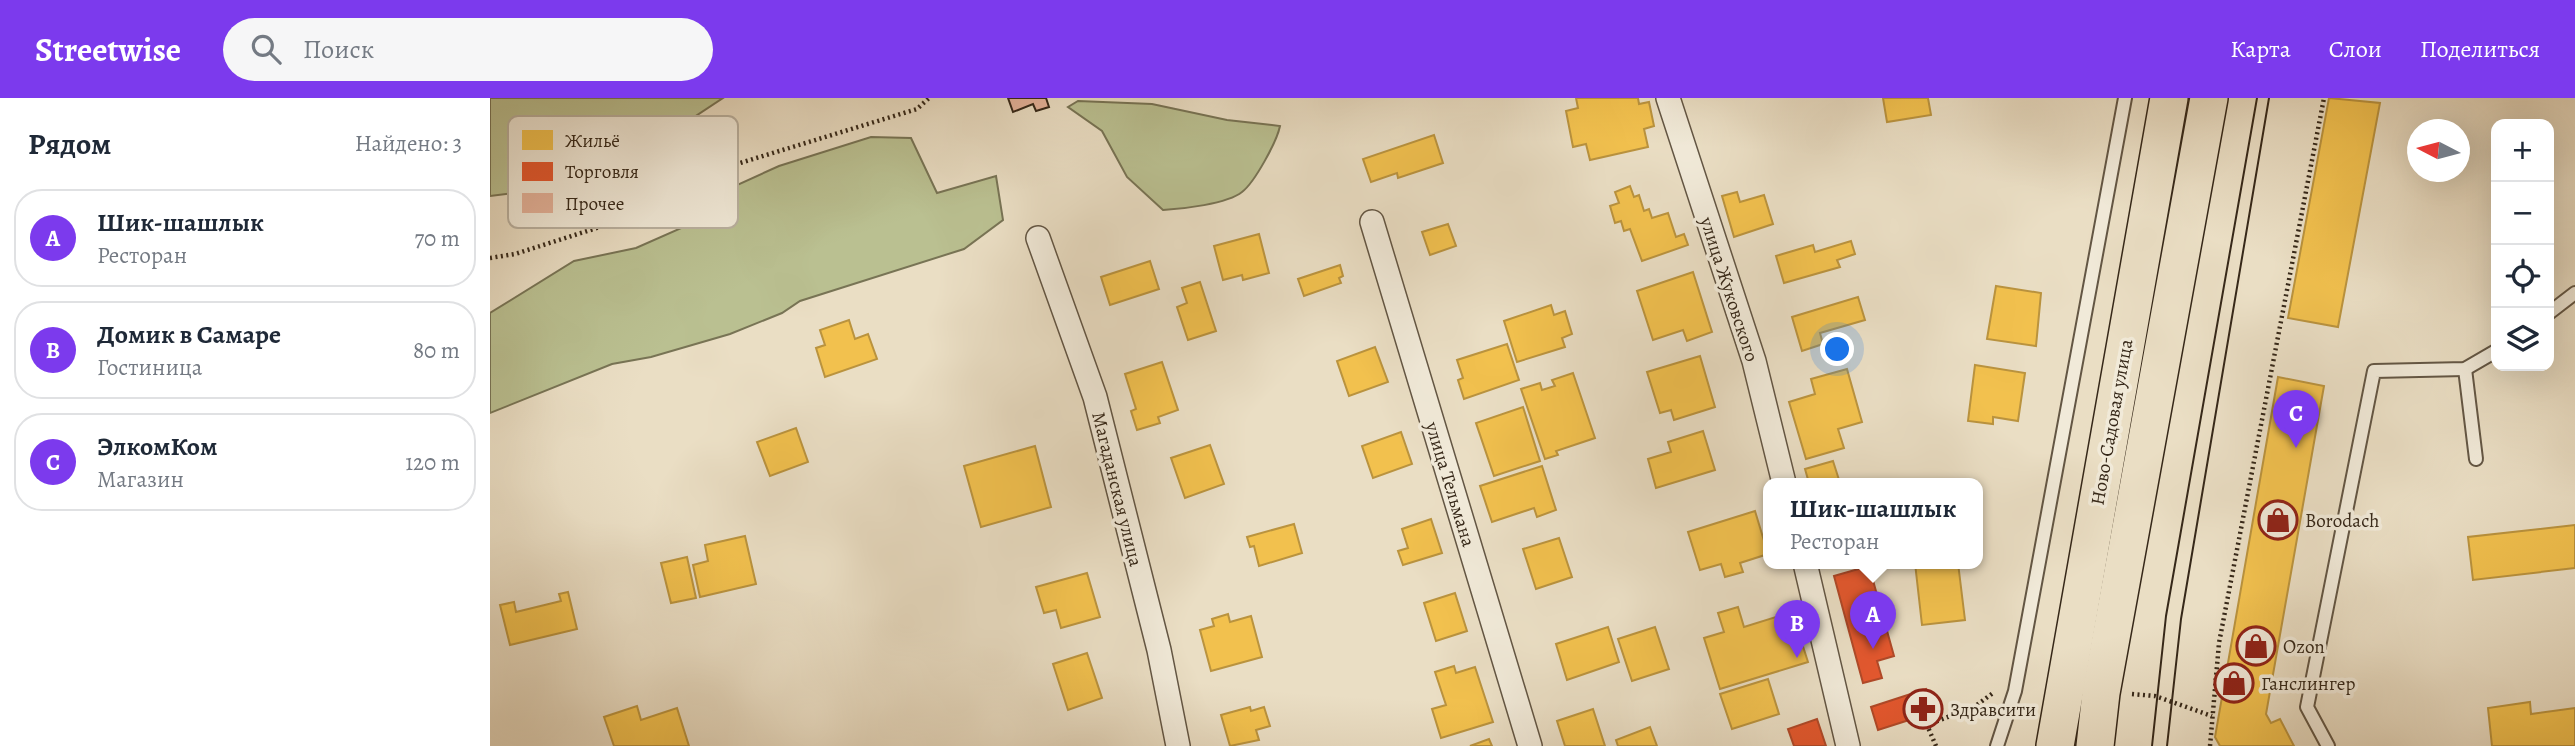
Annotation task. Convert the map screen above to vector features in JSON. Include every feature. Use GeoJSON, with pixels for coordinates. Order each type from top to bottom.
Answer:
{"type":"FeatureCollection","features":[{"type":"Feature","properties":{"kind":"main road","name":"Ново-Садовая улица"},"geometry":{"type":"LineString","coordinates":[[2055,746],[2169,98]]}},
{"type":"Feature","properties":{"kind":"main road","name":"Ново-Садовая улица"},"geometry":{"type":"LineString","coordinates":[[2095,746],[2101,693],[2209,98]]}},
{"type":"Feature","properties":{"kind":"street","name":"улица Жуковского"},"geometry":{"type":"LineString","coordinates":[[1668,98],[1754,361],[1783,478]]}},
{"type":"Feature","properties":{"kind":"street","name":"улица Тельмана"},"geometry":{"type":"LineString","coordinates":[[1372,222],[1530,746]]}},
{"type":"Feature","properties":{"kind":"street","name":"Магаданская улица"},"geometry":{"type":"LineString","coordinates":[[1038,238],[1095,397],[1159,650],[1178,746]]}},
{"type":"Feature","properties":{"kind":"street"},"geometry":{"type":"LineString","coordinates":[[1806,569],[1848,746]]}},
{"type":"Feature","properties":{"kind":"lane"},"geometry":{"type":"LineString","coordinates":[[1997,746],[2015,691],[2126,98]]}},
{"type":"Feature","properties":{"kind":"lane"},"geometry":{"type":"LineString","coordinates":[[2554,309],[2575,293]]}},
{"type":"Feature","properties":{"kind":"lane"},"geometry":{"type":"LineString","coordinates":[[2328,746],[2306,707],[2374,370],[2465,369],[2491,354]]}},
{"type":"Feature","properties":{"kind":"lane"},"geometry":{"type":"LineString","coordinates":[[2465,369],[2476,459]]}},
{"type":"Feature","properties":{"kind":"path"},"geometry":{"type":"LineString","coordinates":[[738,164],[917,109],[929,98]]}},
{"type":"Feature","properties":{"kind":"path"},"geometry":{"type":"LineString","coordinates":[[2210,746],[2220,643],[2324,98]]}},
{"type":"Feature","properties":{"kind":"path"},"geometry":{"type":"LineString","coordinates":[[490,258],[515,254],[597,228]]}},
{"type":"Feature","properties":{"kind":"green space"},"geometry":{"type":"Polygon","coordinates":[[[490,98],[723,98],[696,116],[508,116],[508,194],[490,196],[490,98]]]}},
{"type":"Feature","properties":{"kind":"green space"},"geometry":{"type":"Polygon","coordinates":[[[1078,101],[1152,104],[1227,120],[1280,126],[1265,161],[1242,192],[1215,203],[1163,210],[1127,177],[1102,131],[1068,107],[1078,101]]]}},
{"type":"Feature","properties":{"kind":"green space"},"geometry":{"type":"Polygon","coordinates":[[[871,137],[911,138],[937,193],[996,176],[1003,220],[964,249],[800,301],[782,313],[730,334],[651,357],[612,364],[490,413],[490,313],[574,261],[636,248],[681,228],[738,228],[738,185],[779,166],[871,137]]]}},
{"type":"Feature","properties":{"kind":"building: Жильё"},"geometry":{"type":"Polygon","coordinates":[[[1576,98],[1638,98],[1639,104],[1649,102],[1654,126],[1644,129],[1648,147],[1590,160],[1586,144],[1573,147],[1566,111],[1578,108],[1576,98]]]}},
{"type":"Feature","properties":{"kind":"building: Жильё"},"geometry":{"type":"Polygon","coordinates":[[[1883,98],[1928,98],[1931,115],[1887,122],[1883,98]]]}},
{"type":"Feature","properties":{"kind":"building: Жильё"},"geometry":{"type":"Polygon","coordinates":[[[2329,98],[2380,103],[2338,327],[2288,318],[2329,98]]]}},
{"type":"Feature","properties":{"kind":"building: Жильё"},"geometry":{"type":"Polygon","coordinates":[[[1434,135],[1443,163],[1398,178],[1397,173],[1371,182],[1363,159],[1434,135]]]}},
{"type":"Feature","properties":{"kind":"building: Жильё"},"geometry":{"type":"Polygon","coordinates":[[[1630,186],[1634,197],[1639,195],[1644,211],[1649,209],[1652,218],[1668,213],[1676,237],[1684,234],[1688,245],[1642,261],[1630,229],[1624,231],[1621,221],[1615,223],[1610,206],[1619,203],[1615,192],[1630,186]]]}},
{"type":"Feature","properties":{"kind":"building: Жильё"},"geometry":{"type":"Polygon","coordinates":[[[1737,192],[1740,202],[1764,195],[1773,224],[1734,237],[1722,196],[1737,192]]]}},
{"type":"Feature","properties":{"kind":"building: Жильё"},"geometry":{"type":"Polygon","coordinates":[[[1448,224],[1456,246],[1430,255],[1422,232],[1448,224]]]}},
{"type":"Feature","properties":{"kind":"building: Жильё"},"geometry":{"type":"Polygon","coordinates":[[[1259,234],[1269,273],[1243,280],[1242,275],[1223,280],[1214,246],[1259,234]]]}},
{"type":"Feature","properties":{"kind":"building: Жильё"},"geometry":{"type":"Polygon","coordinates":[[[1851,241],[1855,254],[1837,260],[1840,267],[1784,283],[1776,256],[1813,245],[1815,252],[1851,241]]]}},
{"type":"Feature","properties":{"kind":"building: Жильё"},"geometry":{"type":"Polygon","coordinates":[[[1150,261],[1159,289],[1110,305],[1101,277],[1150,261]]]}},
{"type":"Feature","properties":{"kind":"building: Жильё"},"geometry":{"type":"Polygon","coordinates":[[[1340,265],[1343,276],[1339,278],[1341,283],[1304,296],[1298,279],[1340,265]]]}},
{"type":"Feature","properties":{"kind":"building: Жильё"},"geometry":{"type":"Polygon","coordinates":[[[1693,272],[1712,332],[1687,341],[1683,330],[1653,340],[1637,291],[1693,272]]]}},
{"type":"Feature","properties":{"kind":"building: Жильё"},"geometry":{"type":"Polygon","coordinates":[[[1200,282],[1216,331],[1188,340],[1177,307],[1187,303],[1182,288],[1200,282]]]}},
{"type":"Feature","properties":{"kind":"building: Жильё"},"geometry":{"type":"Polygon","coordinates":[[[1996,286],[2041,293],[2036,346],[1987,339],[1996,286]]]}},
{"type":"Feature","properties":{"kind":"building: Жильё"},"geometry":{"type":"Polygon","coordinates":[[[1858,297],[1865,320],[1820,333],[1823,344],[1802,351],[1792,317],[1858,297]]]}},
{"type":"Feature","properties":{"kind":"building: Жильё"},"geometry":{"type":"Polygon","coordinates":[[[1551,305],[1554,315],[1565,311],[1572,334],[1562,338],[1565,347],[1517,362],[1504,321],[1551,305]]]}},
{"type":"Feature","properties":{"kind":"building: Жильё"},"geometry":{"type":"Polygon","coordinates":[[[849,320],[855,339],[868,334],[877,359],[825,377],[816,348],[825,345],[820,330],[849,320]]]}},
{"type":"Feature","properties":{"kind":"building: Жильё"},"geometry":{"type":"Polygon","coordinates":[[[1507,344],[1519,380],[1464,399],[1458,380],[1463,378],[1457,360],[1507,344]]]}},
{"type":"Feature","properties":{"kind":"building: Жильё"},"geometry":{"type":"Polygon","coordinates":[[[1375,347],[1388,382],[1349,396],[1337,361],[1375,347]]]}},
{"type":"Feature","properties":{"kind":"building: Жильё"},"geometry":{"type":"Polygon","coordinates":[[[1700,356],[1715,407],[1674,420],[1671,410],[1660,413],[1647,372],[1700,356]]]}},
{"type":"Feature","properties":{"kind":"building: Жильё"},"geometry":{"type":"Polygon","coordinates":[[[1162,362],[1178,410],[1158,417],[1160,423],[1137,430],[1131,411],[1136,409],[1125,374],[1162,362]]]}},
{"type":"Feature","properties":{"kind":"building: Жильё"},"geometry":{"type":"Polygon","coordinates":[[[1975,365],[2025,373],[2018,421],[1993,417],[1993,424],[1968,421],[1975,365]]]}},
{"type":"Feature","properties":{"kind":"building: Жильё"},"geometry":{"type":"Polygon","coordinates":[[[1847,369],[1862,422],[1838,429],[1844,448],[1806,459],[1789,402],[1815,394],[1811,379],[1847,369]]]}},
{"type":"Feature","properties":{"kind":"building: Жильё"},"geometry":{"type":"Polygon","coordinates":[[[1573,373],[1595,438],[1556,451],[1558,455],[1545,459],[1521,389],[1540,383],[1542,390],[1555,386],[1552,380],[1573,373]]]}},
{"type":"Feature","properties":{"kind":"building: Жильё"},"geometry":{"type":"Polygon","coordinates":[[[2278,377],[2324,386],[2266,714],[2271,723],[2280,719],[2294,746],[2220,746],[2215,737],[2278,377]]]}},
{"type":"Feature","properties":{"kind":"building: Жильё"},"geometry":{"type":"Polygon","coordinates":[[[1523,407],[1540,461],[1494,476],[1476,423],[1523,407]]]}},
{"type":"Feature","properties":{"kind":"building: Жильё"},"geometry":{"type":"Polygon","coordinates":[[[796,428],[808,462],[770,476],[757,442],[796,428]]]}},
{"type":"Feature","properties":{"kind":"building: Жильё"},"geometry":{"type":"Polygon","coordinates":[[[1703,431],[1715,470],[1656,488],[1648,459],[1671,452],[1668,442],[1703,431]]]}},
{"type":"Feature","properties":{"kind":"building: Жильё"},"geometry":{"type":"Polygon","coordinates":[[[1401,432],[1412,464],[1373,478],[1362,446],[1401,432]]]}},
{"type":"Feature","properties":{"kind":"building: Жильё"},"geometry":{"type":"Polygon","coordinates":[[[1210,445],[1224,484],[1185,498],[1171,458],[1210,445]]]}},
{"type":"Feature","properties":{"kind":"building: Жильё"},"geometry":{"type":"Polygon","coordinates":[[[1035,446],[1051,507],[981,527],[964,466],[1035,446]]]}},
{"type":"Feature","properties":{"kind":"building: Жильё"},"geometry":{"type":"Polygon","coordinates":[[[1833,461],[1838,478],[1808,478],[1805,469],[1833,461]]]}},
{"type":"Feature","properties":{"kind":"building: Жильё"},"geometry":{"type":"Polygon","coordinates":[[[1542,466],[1556,510],[1537,517],[1534,508],[1492,522],[1480,486],[1542,466]]]}},
{"type":"Feature","properties":{"kind":"building: Жильё"},"geometry":{"type":"Polygon","coordinates":[[[1755,511],[1763,537],[1763,556],[1740,563],[1743,572],[1725,577],[1721,564],[1700,570],[1688,532],[1755,511]]]}},
{"type":"Feature","properties":{"kind":"building: Жильё"},"geometry":{"type":"Polygon","coordinates":[[[1431,519],[1442,553],[1403,565],[1398,551],[1408,548],[1402,529],[1431,519]]]}},
{"type":"Feature","properties":{"kind":"building: Жильё"},"geometry":{"type":"Polygon","coordinates":[[[1294,524],[1302,553],[1259,566],[1254,546],[1250,547],[1247,537],[1294,524]]]}},
{"type":"Feature","properties":{"kind":"building: Жильё"},"geometry":{"type":"Polygon","coordinates":[[[2575,525],[2575,568],[2473,580],[2468,537],[2575,525]]]}},
{"type":"Feature","properties":{"kind":"building: Жильё"},"geometry":{"type":"Polygon","coordinates":[[[745,536],[756,584],[700,597],[693,565],[708,561],[705,545],[745,536]]]}},
{"type":"Feature","properties":{"kind":"building: Жильё"},"geometry":{"type":"Polygon","coordinates":[[[1559,538],[1572,577],[1536,589],[1523,549],[1559,538]]]}},
{"type":"Feature","properties":{"kind":"building: Жильё"},"geometry":{"type":"Polygon","coordinates":[[[687,557],[696,598],[671,603],[661,563],[687,557]]]}},
{"type":"Feature","properties":{"kind":"building: Жильё"},"geometry":{"type":"Polygon","coordinates":[[[1916,569],[1959,569],[1965,620],[1922,625],[1916,569]]]}},
{"type":"Feature","properties":{"kind":"building: Жильё"},"geometry":{"type":"Polygon","coordinates":[[[1087,573],[1100,617],[1061,628],[1056,610],[1044,613],[1036,587],[1087,573]]]}},
{"type":"Feature","properties":{"kind":"building: Жильё"},"geometry":{"type":"Polygon","coordinates":[[[568,592],[577,629],[510,645],[500,605],[514,602],[516,612],[561,601],[559,594],[568,592]]]}},
{"type":"Feature","properties":{"kind":"building: Жильё"},"geometry":{"type":"Polygon","coordinates":[[[1455,593],[1467,631],[1436,641],[1424,603],[1455,593]]]}},
{"type":"Feature","properties":{"kind":"building: Жильё"},"geometry":{"type":"Polygon","coordinates":[[[1738,607],[1744,627],[1792,612],[1808,662],[1720,689],[1704,638],[1724,632],[1718,613],[1738,607]]]}},
{"type":"Feature","properties":{"kind":"building: Жильё"},"geometry":{"type":"Polygon","coordinates":[[[1228,614],[1230,622],[1251,616],[1262,657],[1211,671],[1200,630],[1214,626],[1212,619],[1228,614]]]}},
{"type":"Feature","properties":{"kind":"building: Жильё"},"geometry":{"type":"Polygon","coordinates":[[[1608,627],[1619,662],[1567,680],[1556,644],[1608,627]]]}},
{"type":"Feature","properties":{"kind":"building: Жильё"},"geometry":{"type":"Polygon","coordinates":[[[1655,627],[1669,669],[1632,681],[1618,639],[1655,627]]]}},
{"type":"Feature","properties":{"kind":"building: Жильё"},"geometry":{"type":"Polygon","coordinates":[[[1087,653],[1102,698],[1068,710],[1053,664],[1087,653]]]}},
{"type":"Feature","properties":{"kind":"building: Жильё"},"geometry":{"type":"Polygon","coordinates":[[[1454,666],[1456,673],[1475,667],[1493,722],[1441,738],[1432,709],[1446,705],[1435,672],[1454,666]]]}},
{"type":"Feature","properties":{"kind":"building: Жильё"},"geometry":{"type":"Polygon","coordinates":[[[1768,679],[1779,714],[1732,729],[1720,694],[1768,679]]]}},
{"type":"Feature","properties":{"kind":"building: Жильё"},"geometry":{"type":"Polygon","coordinates":[[[2530,702],[2531,714],[2575,708],[2575,746],[2492,746],[2488,708],[2530,702]]]}},
{"type":"Feature","properties":{"kind":"building: Жильё"},"geometry":{"type":"Polygon","coordinates":[[[637,706],[641,720],[677,708],[689,746],[614,746],[604,717],[637,706]]]}},
{"type":"Feature","properties":{"kind":"building: Жильё"},"geometry":{"type":"Polygon","coordinates":[[[1250,707],[1251,711],[1264,707],[1270,726],[1256,730],[1259,740],[1230,746],[1221,715],[1250,707]]]}},
{"type":"Feature","properties":{"kind":"building: Жильё"},"geometry":{"type":"Polygon","coordinates":[[[1593,709],[1605,746],[1565,746],[1557,721],[1593,709]]]}},
{"type":"Feature","properties":{"kind":"building: Жильё"},"geometry":{"type":"Polygon","coordinates":[[[1650,727],[1657,746],[1618,746],[1616,740],[1650,727]]]}},
{"type":"Feature","properties":{"kind":"building: Жильё"},"geometry":{"type":"Polygon","coordinates":[[[1489,739],[1492,746],[1470,746],[1489,739]]]}},
{"type":"Feature","properties":{"kind":"building: Торговля"},"geometry":{"type":"Polygon","coordinates":[[[1858,569],[1870,569],[1894,656],[1877,661],[1882,678],[1863,683],[1834,576],[1858,569]]]}},
{"type":"Feature","properties":{"kind":"building: Торговля"},"geometry":{"type":"Polygon","coordinates":[[[1926,689],[1934,712],[1878,730],[1871,707],[1926,689]]]}},
{"type":"Feature","properties":{"kind":"building: Торговля"},"geometry":{"type":"Polygon","coordinates":[[[1817,719],[1826,746],[1794,746],[1788,729],[1817,719]]]}},
{"type":"Feature","properties":{"kind":"building: Прочее"},"geometry":{"type":"Polygon","coordinates":[[[1008,98],[1046,98],[1049,107],[1036,111],[1033,104],[1013,112],[1008,98]]]}},
{"type":"Feature","properties":{"kind":"tram line"},"geometry":{"type":"LineString","coordinates":[[2152,746],[2166,616],[2257,98]]}},
{"type":"Feature","properties":{"kind":"tram line"},"geometry":{"type":"LineString","coordinates":[[2167,746],[2181,619],[2269,98]]}},
{"type":"Feature","properties":{"kind":"place","name":"ЭлкомКом"},"geometry":{"type":"Point","coordinates":[2296,448]}},
{"type":"Feature","properties":{"kind":"place","name":"Borodach"},"geometry":{"type":"Point","coordinates":[2278,520]}},
{"type":"Feature","properties":{"kind":"place","name":"Ozon"},"geometry":{"type":"Point","coordinates":[2256,646]}},
{"type":"Feature","properties":{"kind":"place","name":"Шик-шашлык"},"geometry":{"type":"Point","coordinates":[1873,649]}},
{"type":"Feature","properties":{"kind":"place","name":"Домик в Самаре"},"geometry":{"type":"Point","coordinates":[1797,658]}},
{"type":"Feature","properties":{"kind":"place","name":"Ганслингер"},"geometry":{"type":"Point","coordinates":[2234,683]}},
{"type":"Feature","properties":{"kind":"place","name":"Здравсити"},"geometry":{"type":"Point","coordinates":[1923,709]}}]}
